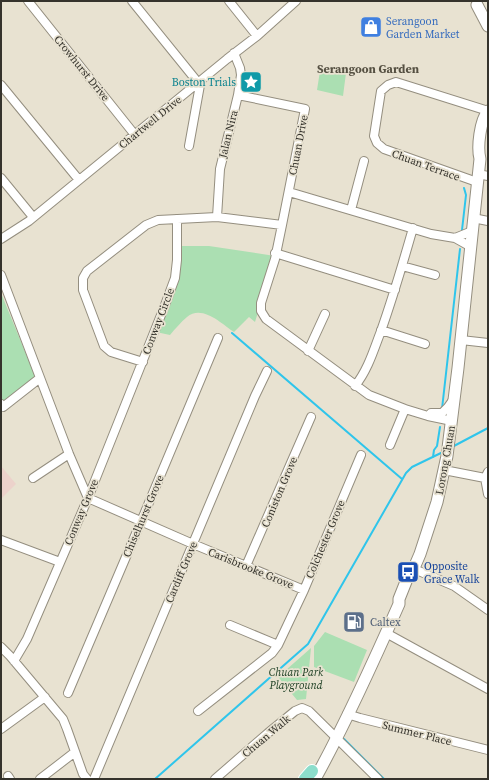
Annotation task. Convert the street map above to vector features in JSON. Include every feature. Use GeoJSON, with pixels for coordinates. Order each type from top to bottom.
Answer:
{"type":"FeatureCollection","features":[{"type":"Feature","properties":{"kind":"street","name":"Crowhurst Drive"},"geometry":{"type":"LineString","coordinates":[[28,1],[135,135]]}},
{"type":"Feature","properties":{"kind":"street"},"geometry":{"type":"LineString","coordinates":[[132,1],[199,82],[200,85],[189,146]]}},
{"type":"Feature","properties":{"kind":"street"},"geometry":{"type":"LineString","coordinates":[[229,1],[257,36]]}},
{"type":"Feature","properties":{"kind":"street","name":"Chartwell Drive"},"geometry":{"type":"LineString","coordinates":[[1,239],[34,217],[234,53],[257,36],[296,1]]}},
{"type":"Feature","properties":{"kind":"street"},"geometry":{"type":"LineString","coordinates":[[474,3],[488,13]]}},
{"type":"Feature","properties":{"kind":"street"},"geometry":{"type":"LineString","coordinates":[[474,3],[488,26]]}},
{"type":"Feature","properties":{"kind":"street","name":"Jalan Nira"},"geometry":{"type":"LineString","coordinates":[[217,217],[220,169],[238,95],[241,75],[234,53]]}},
{"type":"Feature","properties":{"kind":"street","name":"Chuan Terrace"},"geometry":{"type":"LineString","coordinates":[[481,177],[384,149],[377,143],[374,136],[380,91],[388,85],[396,82],[488,112]]}},
{"type":"Feature","properties":{"kind":"street"},"geometry":{"type":"LineString","coordinates":[[1,85],[79,180]]}},
{"type":"Feature","properties":{"kind":"street","name":"Chuan Drive"},"geometry":{"type":"LineString","coordinates":[[238,95],[305,109],[282,224],[261,303],[261,311],[266,319],[369,395],[405,409],[452,421]]}},
{"type":"Feature","properties":{"kind":"street","name":"Lorong Chuan"},"geometry":{"type":"LineString","coordinates":[[310,777],[326,756],[348,714],[399,604],[403,602],[413,582],[413,572],[437,502],[448,450],[452,421],[473,218],[481,177],[478,151],[483,117],[488,112],[488,107]]}},
{"type":"Feature","properties":{"kind":"street","name":"Lorong Chuan"},"geometry":{"type":"LineString","coordinates":[[480,160],[488,125]]}},
{"type":"Feature","properties":{"kind":"street"},"geometry":{"type":"LineString","coordinates":[[350,210],[364,161]]}},
{"type":"Feature","properties":{"kind":"street"},"geometry":{"type":"LineString","coordinates":[[1,178],[34,217]]}},
{"type":"Feature","properties":{"kind":"street"},"geometry":{"type":"LineString","coordinates":[[289,192],[432,234],[455,238],[471,247]]}},
{"type":"Feature","properties":{"kind":"street"},"geometry":{"type":"LineString","coordinates":[[217,217],[282,224]]}},
{"type":"Feature","properties":{"kind":"street","name":"Conway Circle"},"geometry":{"type":"LineString","coordinates":[[177,219],[174,278],[143,362],[111,352],[105,348],[83,290],[83,278],[85,273],[146,225],[158,220],[177,219],[217,217]]}},
{"type":"Feature","properties":{"kind":"street"},"geometry":{"type":"LineString","coordinates":[[473,218],[488,221]]}},
{"type":"Feature","properties":{"kind":"street"},"geometry":{"type":"LineString","coordinates":[[355,386],[364,372],[374,350],[395,290],[413,228]]}},
{"type":"Feature","properties":{"kind":"street"},"geometry":{"type":"LineString","coordinates":[[455,238],[472,231]]}},
{"type":"Feature","properties":{"kind":"street"},"geometry":{"type":"LineString","coordinates":[[275,253],[395,290]]}},
{"type":"Feature","properties":{"kind":"street"},"geometry":{"type":"LineString","coordinates":[[402,266],[435,276]]}},
{"type":"Feature","properties":{"kind":"street"},"geometry":{"type":"LineString","coordinates":[[1,275],[69,454],[88,498]]}},
{"type":"Feature","properties":{"kind":"street"},"geometry":{"type":"LineString","coordinates":[[308,351],[325,314]]}},
{"type":"Feature","properties":{"kind":"street"},"geometry":{"type":"LineString","coordinates":[[381,330],[425,344]]}},
{"type":"Feature","properties":{"kind":"street","name":"Chiselhurst Grove"},"geometry":{"type":"LineString","coordinates":[[68,693],[218,338]]}},
{"type":"Feature","properties":{"kind":"street"},"geometry":{"type":"LineString","coordinates":[[461,340],[488,343]]}},
{"type":"Feature","properties":{"kind":"street","name":"Conway Grove"},"geometry":{"type":"LineString","coordinates":[[14,660],[27,639],[88,498],[143,362]]}},
{"type":"Feature","properties":{"kind":"street","name":"Cardiff Grove"},"geometry":{"type":"LineString","coordinates":[[84,777],[95,776],[255,396],[268,371]]}},
{"type":"Feature","properties":{"kind":"street"},"geometry":{"type":"LineString","coordinates":[[1,404],[3,407],[40,378]]}},
{"type":"Feature","properties":{"kind":"street"},"geometry":{"type":"LineString","coordinates":[[419,413],[442,413],[455,397]]}},
{"type":"Feature","properties":{"kind":"street"},"geometry":{"type":"LineString","coordinates":[[390,445],[405,409]]}},
{"type":"Feature","properties":{"kind":"street","name":"Coniston Grove"},"geometry":{"type":"LineString","coordinates":[[246,566],[311,417]]}},
{"type":"Feature","properties":{"kind":"street"},"geometry":{"type":"LineString","coordinates":[[33,478],[69,454]]}},
{"type":"Feature","properties":{"kind":"street","name":"Colchester Grove"},"geometry":{"type":"LineString","coordinates":[[198,711],[272,653],[278,645],[304,590],[361,455]]}},
{"type":"Feature","properties":{"kind":"street"},"geometry":{"type":"LineString","coordinates":[[444,470],[487,475],[488,494]]}},
{"type":"Feature","properties":{"kind":"street","name":"Carisbrooke Grove"},"geometry":{"type":"LineString","coordinates":[[88,498],[304,590]]}},
{"type":"Feature","properties":{"kind":"street"},"geometry":{"type":"LineString","coordinates":[[1,540],[60,562]]}},
{"type":"Feature","properties":{"kind":"street"},"geometry":{"type":"LineString","coordinates":[[413,572],[454,586],[488,610]]}},
{"type":"Feature","properties":{"kind":"street"},"geometry":{"type":"LineString","coordinates":[[230,625],[278,645]]}},
{"type":"Feature","properties":{"kind":"street"},"geometry":{"type":"LineString","coordinates":[[386,633],[488,689]]}},
{"type":"Feature","properties":{"kind":"street"},"geometry":{"type":"LineString","coordinates":[[2,649],[14,660],[60,715],[65,724],[84,777]]}},
{"type":"Feature","properties":{"kind":"street"},"geometry":{"type":"LineString","coordinates":[[1,729],[44,697]]}},
{"type":"Feature","properties":{"kind":"street","name":"Chuan Walk"},"geometry":{"type":"LineString","coordinates":[[215,779],[268,733],[295,711],[302,708],[309,711],[336,737]]}},
{"type":"Feature","properties":{"kind":"street","name":"Summer Place"},"geometry":{"type":"LineString","coordinates":[[348,714],[488,750]]}},
{"type":"Feature","properties":{"kind":"street"},"geometry":{"type":"LineString","coordinates":[[336,737],[378,779]]}},
{"type":"Feature","properties":{"kind":"street"},"geometry":{"type":"LineString","coordinates":[[40,779],[75,752]]}},
{"type":"Feature","properties":{"kind":"shaded area"},"geometry":{"type":"Polygon","coordinates":[[[1,466],[16,484],[1,499],[1,466]]]}},
{"type":"Feature","properties":{"kind":"green space"},"geometry":{"type":"Polygon","coordinates":[[[320,71],[346,73],[343,96],[317,90],[320,71]]]}},
{"type":"Feature","properties":{"kind":"green space"},"geometry":{"type":"Polygon","coordinates":[[[177,246],[209,246],[275,256],[255,322],[249,317],[234,332],[218,320],[199,313],[187,317],[170,335],[156,332],[175,286],[177,246]]]}},
{"type":"Feature","properties":{"kind":"green space"},"geometry":{"type":"Polygon","coordinates":[[[1,293],[35,376],[7,400],[2,401],[1,293]]]}},
{"type":"Feature","properties":{"kind":"green space"},"geometry":{"type":"Polygon","coordinates":[[[325,632],[367,650],[354,682],[314,667],[314,646],[325,632]]]}},
{"type":"Feature","properties":{"kind":"green space","name":"Chuan Park Playground"},"geometry":{"type":"Polygon","coordinates":[[[311,648],[306,699],[297,700],[278,677],[311,648]]]}},
{"type":"Feature","properties":{"kind":"waterway"},"geometry":{"type":"LineString","coordinates":[[462,230],[466,195],[464,188]]}},
{"type":"Feature","properties":{"kind":"waterway"},"geometry":{"type":"LineString","coordinates":[[442,409],[460,249]]}},
{"type":"Feature","properties":{"kind":"waterway"},"geometry":{"type":"LineString","coordinates":[[232,333],[402,479]]}},
{"type":"Feature","properties":{"kind":"waterway"},"geometry":{"type":"LineString","coordinates":[[433,457],[434,450],[437,446],[440,427]]}},
{"type":"Feature","properties":{"kind":"waterway"},"geometry":{"type":"LineString","coordinates":[[452,447],[488,428]]}},
{"type":"Feature","properties":{"kind":"waterway"},"geometry":{"type":"LineString","coordinates":[[155,779],[308,644],[406,473],[412,467],[443,452]]}},
{"type":"Feature","properties":{"kind":"waterway"},"geometry":{"type":"LineString","coordinates":[[344,739],[384,779]]}},
{"type":"Feature","properties":{"kind":"place","name":"Serangoon Garden Market"},"geometry":{"type":"Point","coordinates":[371,27]}},
{"type":"Feature","properties":{"kind":"place","name":"Boston Trials"},"geometry":{"type":"Point","coordinates":[251,82]}},
{"type":"Feature","properties":{"kind":"place","name":"Opposite Grace Walk"},"geometry":{"type":"Point","coordinates":[408,572]}},
{"type":"Feature","properties":{"kind":"place","name":"Caltex"},"geometry":{"type":"Point","coordinates":[354,622]}},
{"type":"Feature","properties":{"kind":"district","name":"Serangoon Garden"},"geometry":{"type":"Point","coordinates":[368,69]}}]}
